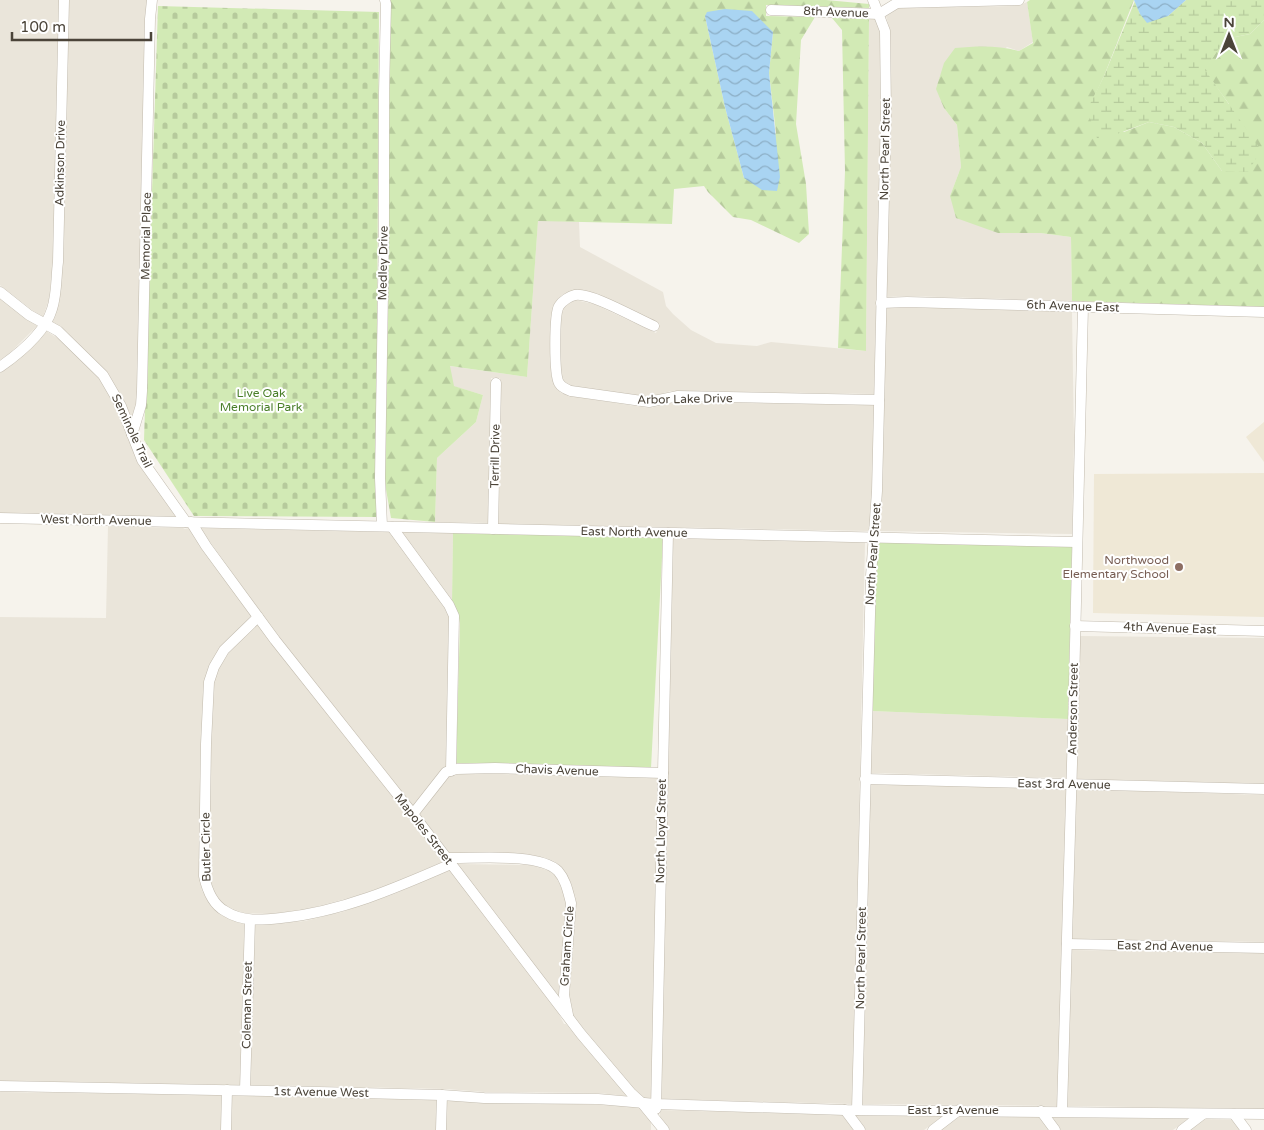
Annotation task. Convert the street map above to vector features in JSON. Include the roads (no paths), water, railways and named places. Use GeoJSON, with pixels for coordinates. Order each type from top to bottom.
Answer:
{"type":"FeatureCollection","features":[{"type":"Feature","properties":{"kind":"street","name":"Adkinson Drive"},"geometry":{"type":"LineString","coordinates":[[46,324],[54,300],[58,262],[64,0]]}},
{"type":"Feature","properties":{"kind":"street","name":"Memorial Place"},"geometry":{"type":"LineString","coordinates":[[132,435],[141,405],[142,391],[152,0]]}},
{"type":"Feature","properties":{"kind":"street","name":"Medley Drive"},"geometry":{"type":"LineString","coordinates":[[385,0],[380,478],[387,526]]}},
{"type":"Feature","properties":{"kind":"street","name":"North Pearl Street"},"geometry":{"type":"LineString","coordinates":[[857,1110],[865,779],[873,537],[877,491],[886,52],[885,31],[873,0]]}},
{"type":"Feature","properties":{"kind":"street","name":"8th Avenue"},"geometry":{"type":"LineString","coordinates":[[771,10],[879,14],[897,3],[1019,0]]}},
{"type":"Feature","properties":{"kind":"street","name":"Seminole Trail"},"geometry":{"type":"LineString","coordinates":[[0,292],[29,315],[64,337],[103,375],[121,406],[142,460],[188,522]]}},
{"type":"Feature","properties":{"kind":"street","name":"Arbor Lake Drive"},"geometry":{"type":"LineString","coordinates":[[654,326],[595,299],[574,295],[565,299],[559,306],[556,315],[556,372],[558,382],[564,388],[571,391],[649,402],[678,396],[878,400]]}},
{"type":"Feature","properties":{"kind":"street","name":"6th Avenue East"},"geometry":{"type":"LineString","coordinates":[[881,303],[1083,306],[1264,312]]}},
{"type":"Feature","properties":{"kind":"street","name":"Anderson Street"},"geometry":{"type":"LineString","coordinates":[[1062,1111],[1083,306]]}},
{"type":"Feature","properties":{"kind":"street"},"geometry":{"type":"LineString","coordinates":[[0,367],[12,358],[46,324]]}},
{"type":"Feature","properties":{"kind":"street","name":"Terrill Drive"},"geometry":{"type":"LineString","coordinates":[[493,529],[496,383]]}},
{"type":"Feature","properties":{"kind":"street","name":"West North Avenue"},"geometry":{"type":"LineString","coordinates":[[0,518],[188,522]]}},
{"type":"Feature","properties":{"kind":"street","name":"East North Avenue"},"geometry":{"type":"LineString","coordinates":[[188,522],[1077,542]]}},
{"type":"Feature","properties":{"kind":"street","name":"Mapoles Street"},"geometry":{"type":"LineString","coordinates":[[188,522],[258,617],[413,814],[568,1018],[664,1130]]}},
{"type":"Feature","properties":{"kind":"street"},"geometry":{"type":"LineString","coordinates":[[387,526],[449,605],[456,623],[452,771],[446,772],[413,814]]}},
{"type":"Feature","properties":{"kind":"street","name":"North Lloyd Street"},"geometry":{"type":"LineString","coordinates":[[655,1130],[668,533]]}},
{"type":"Feature","properties":{"kind":"street","name":"Butler Circle"},"geometry":{"type":"LineString","coordinates":[[258,617],[224,650],[209,682],[204,867],[207,889],[214,901],[224,911],[250,920],[304,916],[341,907],[393,889],[449,861]]}},
{"type":"Feature","properties":{"kind":"street","name":"4th Avenue East"},"geometry":{"type":"LineString","coordinates":[[1075,626],[1264,631]]}},
{"type":"Feature","properties":{"kind":"street","name":"Chavis Avenue"},"geometry":{"type":"LineString","coordinates":[[452,771],[465,768],[495,768],[662,773]]}},
{"type":"Feature","properties":{"kind":"street","name":"East 3rd Avenue"},"geometry":{"type":"LineString","coordinates":[[865,779],[1264,789]]}},
{"type":"Feature","properties":{"kind":"street","name":"Graham Circle"},"geometry":{"type":"LineString","coordinates":[[449,861],[530,860],[552,866],[559,873],[568,891],[571,903],[564,995],[568,1018]]}},
{"type":"Feature","properties":{"kind":"street","name":"Coleman Street"},"geometry":{"type":"LineString","coordinates":[[245,1090],[250,920]]}},
{"type":"Feature","properties":{"kind":"street","name":"East 2nd Avenue"},"geometry":{"type":"LineString","coordinates":[[1067,944],[1264,948]]}},
{"type":"Feature","properties":{"kind":"street","name":"1st Avenue West"},"geometry":{"type":"LineString","coordinates":[[0,1086],[598,1099],[642,1103]]}},
{"type":"Feature","properties":{"kind":"street"},"geometry":{"type":"LineString","coordinates":[[226,1130],[227,1090]]}},
{"type":"Feature","properties":{"kind":"street"},"geometry":{"type":"LineString","coordinates":[[441,1130],[442,1095]]}},
{"type":"Feature","properties":{"kind":"street","name":"East 1st Avenue"},"geometry":{"type":"LineString","coordinates":[[642,1103],[845,1110],[1264,1114]]}},
{"type":"Feature","properties":{"kind":"street"},"geometry":{"type":"LineString","coordinates":[[845,1110],[860,1130]]}},
{"type":"Feature","properties":{"kind":"street"},"geometry":{"type":"LineString","coordinates":[[933,1130],[959,1110]]}},
{"type":"Feature","properties":{"kind":"street"},"geometry":{"type":"LineString","coordinates":[[1041,1111],[1055,1130]]}},
{"type":"Feature","properties":{"kind":"street"},"geometry":{"type":"LineString","coordinates":[[1182,1130],[1203,1114]]}},
{"type":"Feature","properties":{"kind":"street"},"geometry":{"type":"LineString","coordinates":[[1234,1114],[1246,1130]]}},
{"type":"Feature","properties":{"kind":"water"},"geometry":{"type":"Polygon","coordinates":[[[1134,0],[1186,0],[1168,16],[1147,23],[1140,14],[1134,0]]]}},
{"type":"Feature","properties":{"kind":"water"},"geometry":{"type":"Polygon","coordinates":[[[725,9],[752,11],[773,32],[769,73],[780,177],[777,191],[762,190],[744,178],[725,107],[705,16],[707,12],[725,9]]]}},
{"type":"Feature","properties":{"kind":"place","name":"Northwood Elementary School"},"geometry":{"type":"Point","coordinates":[1179,567]}},
{"type":"Feature","properties":{"kind":"park label","name":"Live Oak Memorial Park"},"geometry":{"type":"Point","coordinates":[261,400]}}]}
